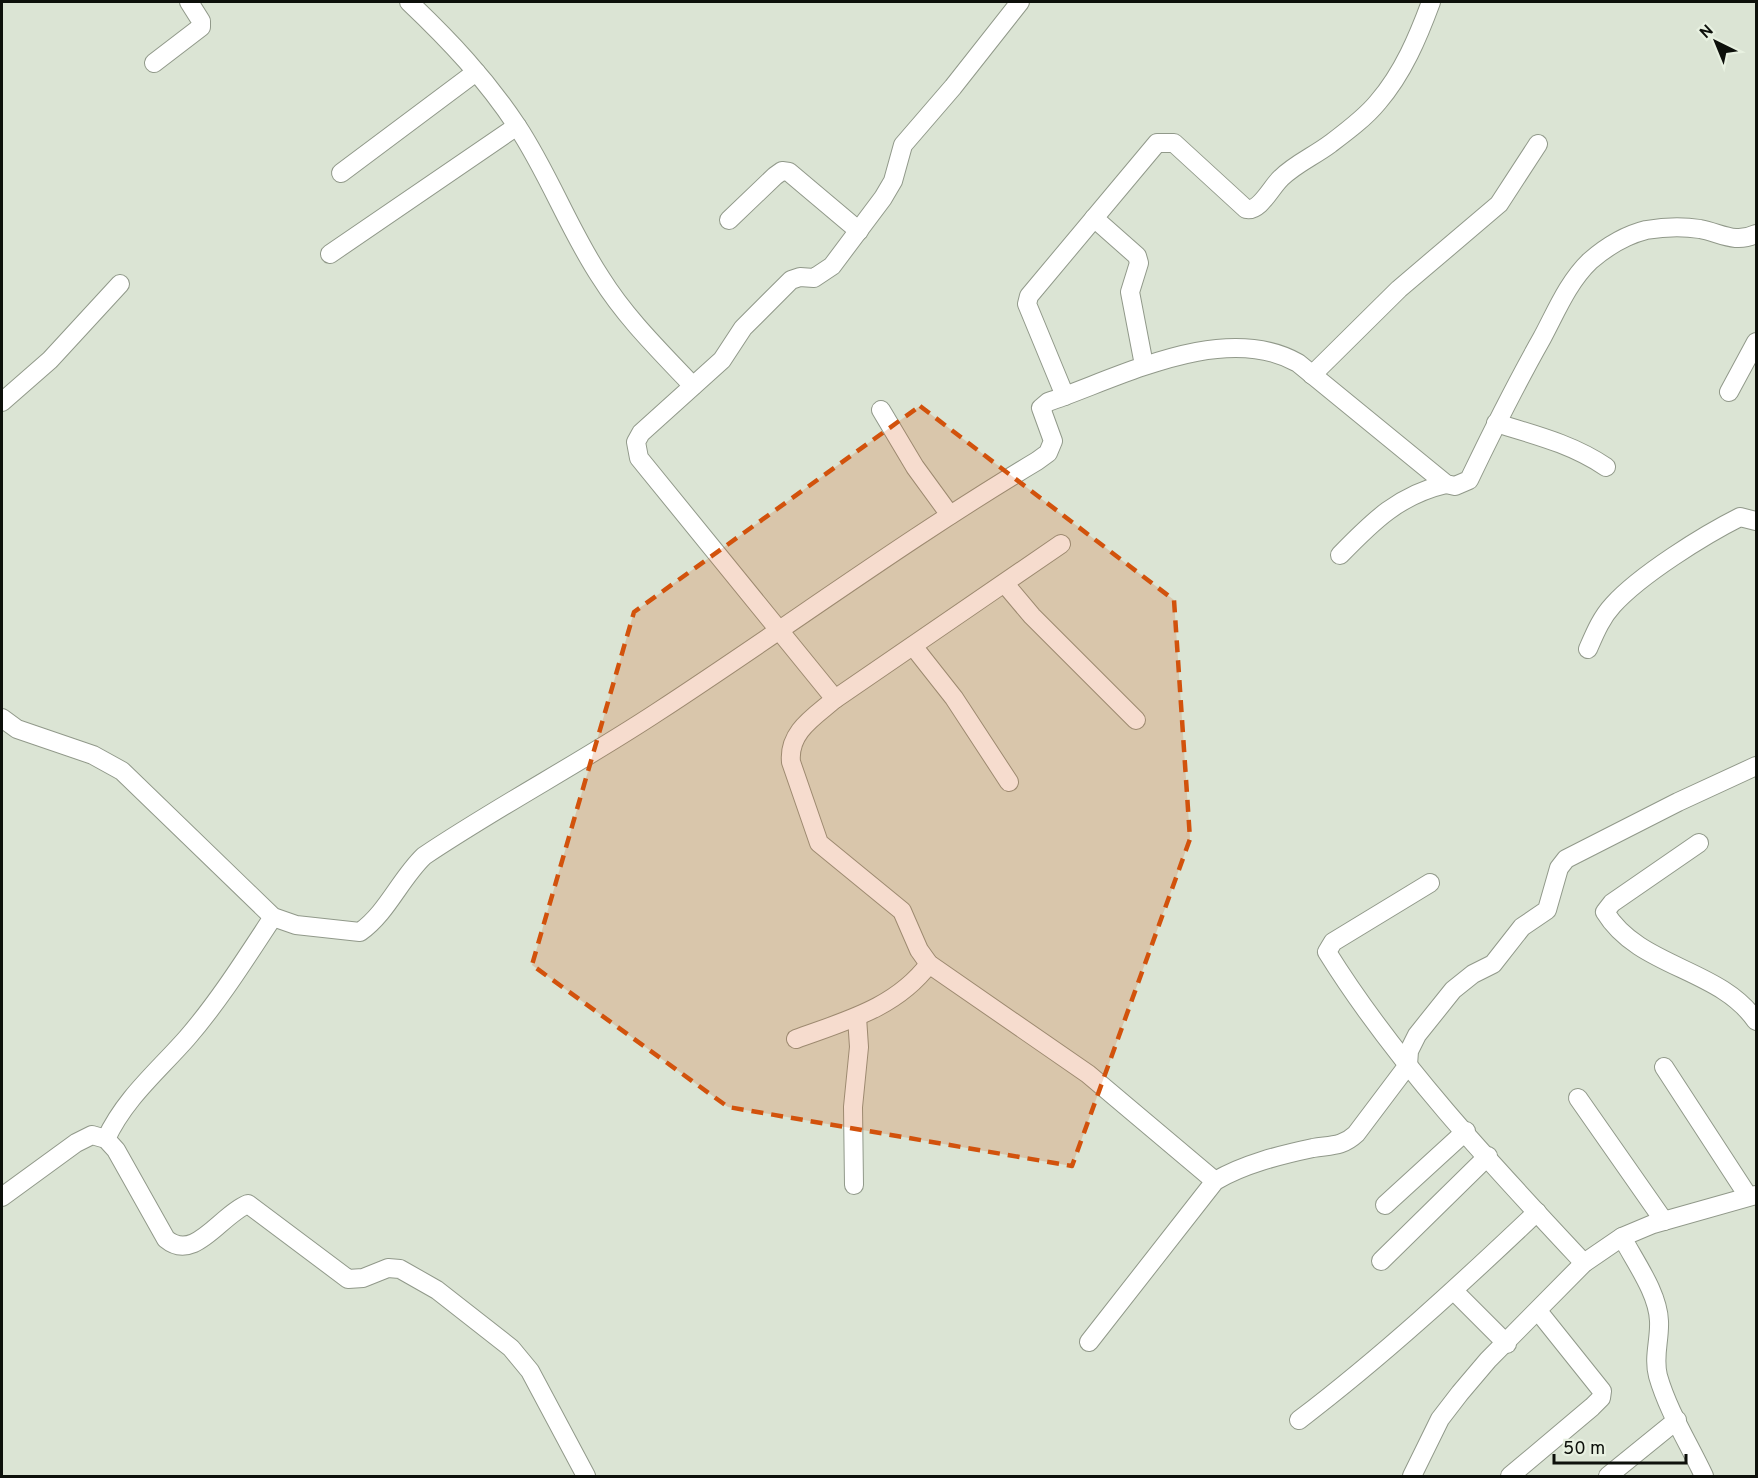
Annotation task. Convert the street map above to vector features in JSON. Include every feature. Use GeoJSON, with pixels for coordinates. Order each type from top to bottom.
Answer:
{"type":"FeatureCollection","features":[{"type":"Feature","properties":{"kind":"street"},"geometry":{"type":"LineString","coordinates":[[154,63],[201,27],[201,21],[189,2]]}},
{"type":"Feature","properties":{"kind":"street"},"geometry":{"type":"LineString","coordinates":[[409,2],[448,39],[518,126],[600,277],[637,327],[693,386]]}},
{"type":"Feature","properties":{"kind":"street"},"geometry":{"type":"LineString","coordinates":[[835,699],[639,458],[635,449],[641,433],[722,360],[743,328],[791,280],[822,274],[832,266],[893,181],[903,145],[953,87],[1020,2]]}},
{"type":"Feature","properties":{"kind":"street"},"geometry":{"type":"LineString","coordinates":[[1065,396],[1027,304],[1029,296],[1157,143],[1165,141],[1179,147],[1246,209],[1252,210],[1258,207],[1267,191],[1282,176],[1331,143],[1378,103],[1413,49],[1431,2]]}},
{"type":"Feature","properties":{"kind":"street"},"geometry":{"type":"LineString","coordinates":[[341,173],[476,72]]}},
{"type":"Feature","properties":{"kind":"street"},"geometry":{"type":"LineString","coordinates":[[330,254],[518,126]]}},
{"type":"Feature","properties":{"kind":"street"},"geometry":{"type":"LineString","coordinates":[[1312,375],[1399,289],[1499,204],[1538,144]]}},
{"type":"Feature","properties":{"kind":"street"},"geometry":{"type":"LineString","coordinates":[[729,220],[782,171],[789,172],[859,231]]}},
{"type":"Feature","properties":{"kind":"street"},"geometry":{"type":"LineString","coordinates":[[1094,218],[1137,256],[1138,263],[1130,292],[1144,365]]}},
{"type":"Feature","properties":{"kind":"street"},"geometry":{"type":"LineString","coordinates":[[1340,555],[1379,516],[1398,502],[1421,490],[1446,484],[1455,486],[1469,480],[1496,423],[1562,298],[1590,262],[1614,244],[1638,232],[1663,227],[1700,229],[1728,238],[1743,239],[1756,234]]}},
{"type":"Feature","properties":{"kind":"street"},"geometry":{"type":"LineString","coordinates":[[2,402],[50,360],[120,284]]}},
{"type":"Feature","properties":{"kind":"street"},"geometry":{"type":"LineString","coordinates":[[1730,392],[1756,342]]}},
{"type":"Feature","properties":{"kind":"street"},"geometry":{"type":"LineString","coordinates":[[2,718],[17,729],[93,755],[122,771],[273,917],[296,925],[360,932],[392,897],[401,881],[424,856],[609,744],[780,632],[950,515],[1048,453],[1053,441],[1041,408],[1048,402],[1144,365],[1202,352],[1260,348],[1281,354],[1312,375],[1446,484]]}},
{"type":"Feature","properties":{"kind":"street"},"geometry":{"type":"LineString","coordinates":[[881,410],[915,466],[950,515]]}},
{"type":"Feature","properties":{"kind":"street"},"geometry":{"type":"LineString","coordinates":[[1496,423],[1565,444],[1582,451],[1606,467]]}},
{"type":"Feature","properties":{"kind":"street"},"geometry":{"type":"LineString","coordinates":[[1588,649],[1600,621],[1614,604],[1632,589],[1684,550],[1730,522],[1740,517],[1756,521]]}},
{"type":"Feature","properties":{"kind":"street"},"geometry":{"type":"LineString","coordinates":[[1061,544],[835,699],[801,729],[790,750],[794,773],[814,833],[827,850],[902,911],[919,950],[929,964],[1106,1088],[1215,1181]]}},
{"type":"Feature","properties":{"kind":"street"},"geometry":{"type":"LineString","coordinates":[[1005,584],[1032,616],[1136,720]]}},
{"type":"Feature","properties":{"kind":"street"},"geometry":{"type":"LineString","coordinates":[[913,646],[954,698],[1009,782]]}},
{"type":"Feature","properties":{"kind":"street"},"geometry":{"type":"LineString","coordinates":[[1089,1342],[1215,1181],[1244,1167],[1314,1148],[1347,1143],[1408,1065],[1409,1051],[1417,1035],[1453,990],[1473,974],[1493,964],[1522,927],[1547,910],[1559,868],[1566,859],[1668,807],[1756,766]]}},
{"type":"Feature","properties":{"kind":"street"},"geometry":{"type":"LineString","coordinates":[[1699,843],[1612,903],[1605,912],[1638,944],[1681,969],[1714,983],[1736,998],[1756,1017]]}},
{"type":"Feature","properties":{"kind":"street"},"geometry":{"type":"LineString","coordinates":[[1430,883],[1333,942],[1327,952],[1346,982],[1408,1065],[1584,1263]]}},
{"type":"Feature","properties":{"kind":"street"},"geometry":{"type":"LineString","coordinates":[[106,1139],[115,1120],[132,1096],[188,1037],[273,917]]}},
{"type":"Feature","properties":{"kind":"street"},"geometry":{"type":"LineString","coordinates":[[796,1039],[857,1017],[890,1002],[905,991],[929,964]]}},
{"type":"Feature","properties":{"kind":"street"},"geometry":{"type":"LineString","coordinates":[[854,1185],[853,1107],[859,1047],[857,1017]]}},
{"type":"Feature","properties":{"kind":"street"},"geometry":{"type":"LineString","coordinates":[[1412,1476],[1440,1419],[1488,1360],[1507,1344],[1584,1263],[1622,1238],[1664,1221],[1752,1196],[1664,1067]]}},
{"type":"Feature","properties":{"kind":"street"},"geometry":{"type":"LineString","coordinates":[[1578,1098],[1664,1221]]}},
{"type":"Feature","properties":{"kind":"street"},"geometry":{"type":"LineString","coordinates":[[1385,1205],[1466,1131]]}},
{"type":"Feature","properties":{"kind":"street"},"geometry":{"type":"LineString","coordinates":[[2,1197],[76,1143],[92,1135],[106,1139],[116,1150],[166,1239],[175,1247],[184,1249],[195,1244],[234,1209],[248,1204],[260,1210],[348,1279],[363,1278],[388,1268],[400,1269],[437,1290],[522,1359],[586,1476]]}},
{"type":"Feature","properties":{"kind":"street"},"geometry":{"type":"LineString","coordinates":[[1381,1261],[1488,1156]]}},
{"type":"Feature","properties":{"kind":"street"},"geometry":{"type":"LineString","coordinates":[[1299,1420],[1342,1387],[1454,1291],[1537,1212]]}},
{"type":"Feature","properties":{"kind":"street"},"geometry":{"type":"LineString","coordinates":[[1622,1238],[1655,1301],[1659,1321],[1656,1348],[1657,1372],[1704,1476]]}},
{"type":"Feature","properties":{"kind":"street"},"geometry":{"type":"LineString","coordinates":[[1454,1291],[1507,1344]]}},
{"type":"Feature","properties":{"kind":"street"},"geometry":{"type":"LineString","coordinates":[[1510,1476],[1601,1398],[1602,1391],[1538,1311]]}},
{"type":"Feature","properties":{"kind":"street"},"geometry":{"type":"LineString","coordinates":[[1608,1476],[1677,1420]]}},
{"type":"Feature","properties":{"kind":"highlighted area"},"geometry":{"type":"Polygon","coordinates":[[[920,406],[1174,600],[1190,839],[1072,1166],[728,1107],[532,965],[634,612],[920,406]]]}}]}
